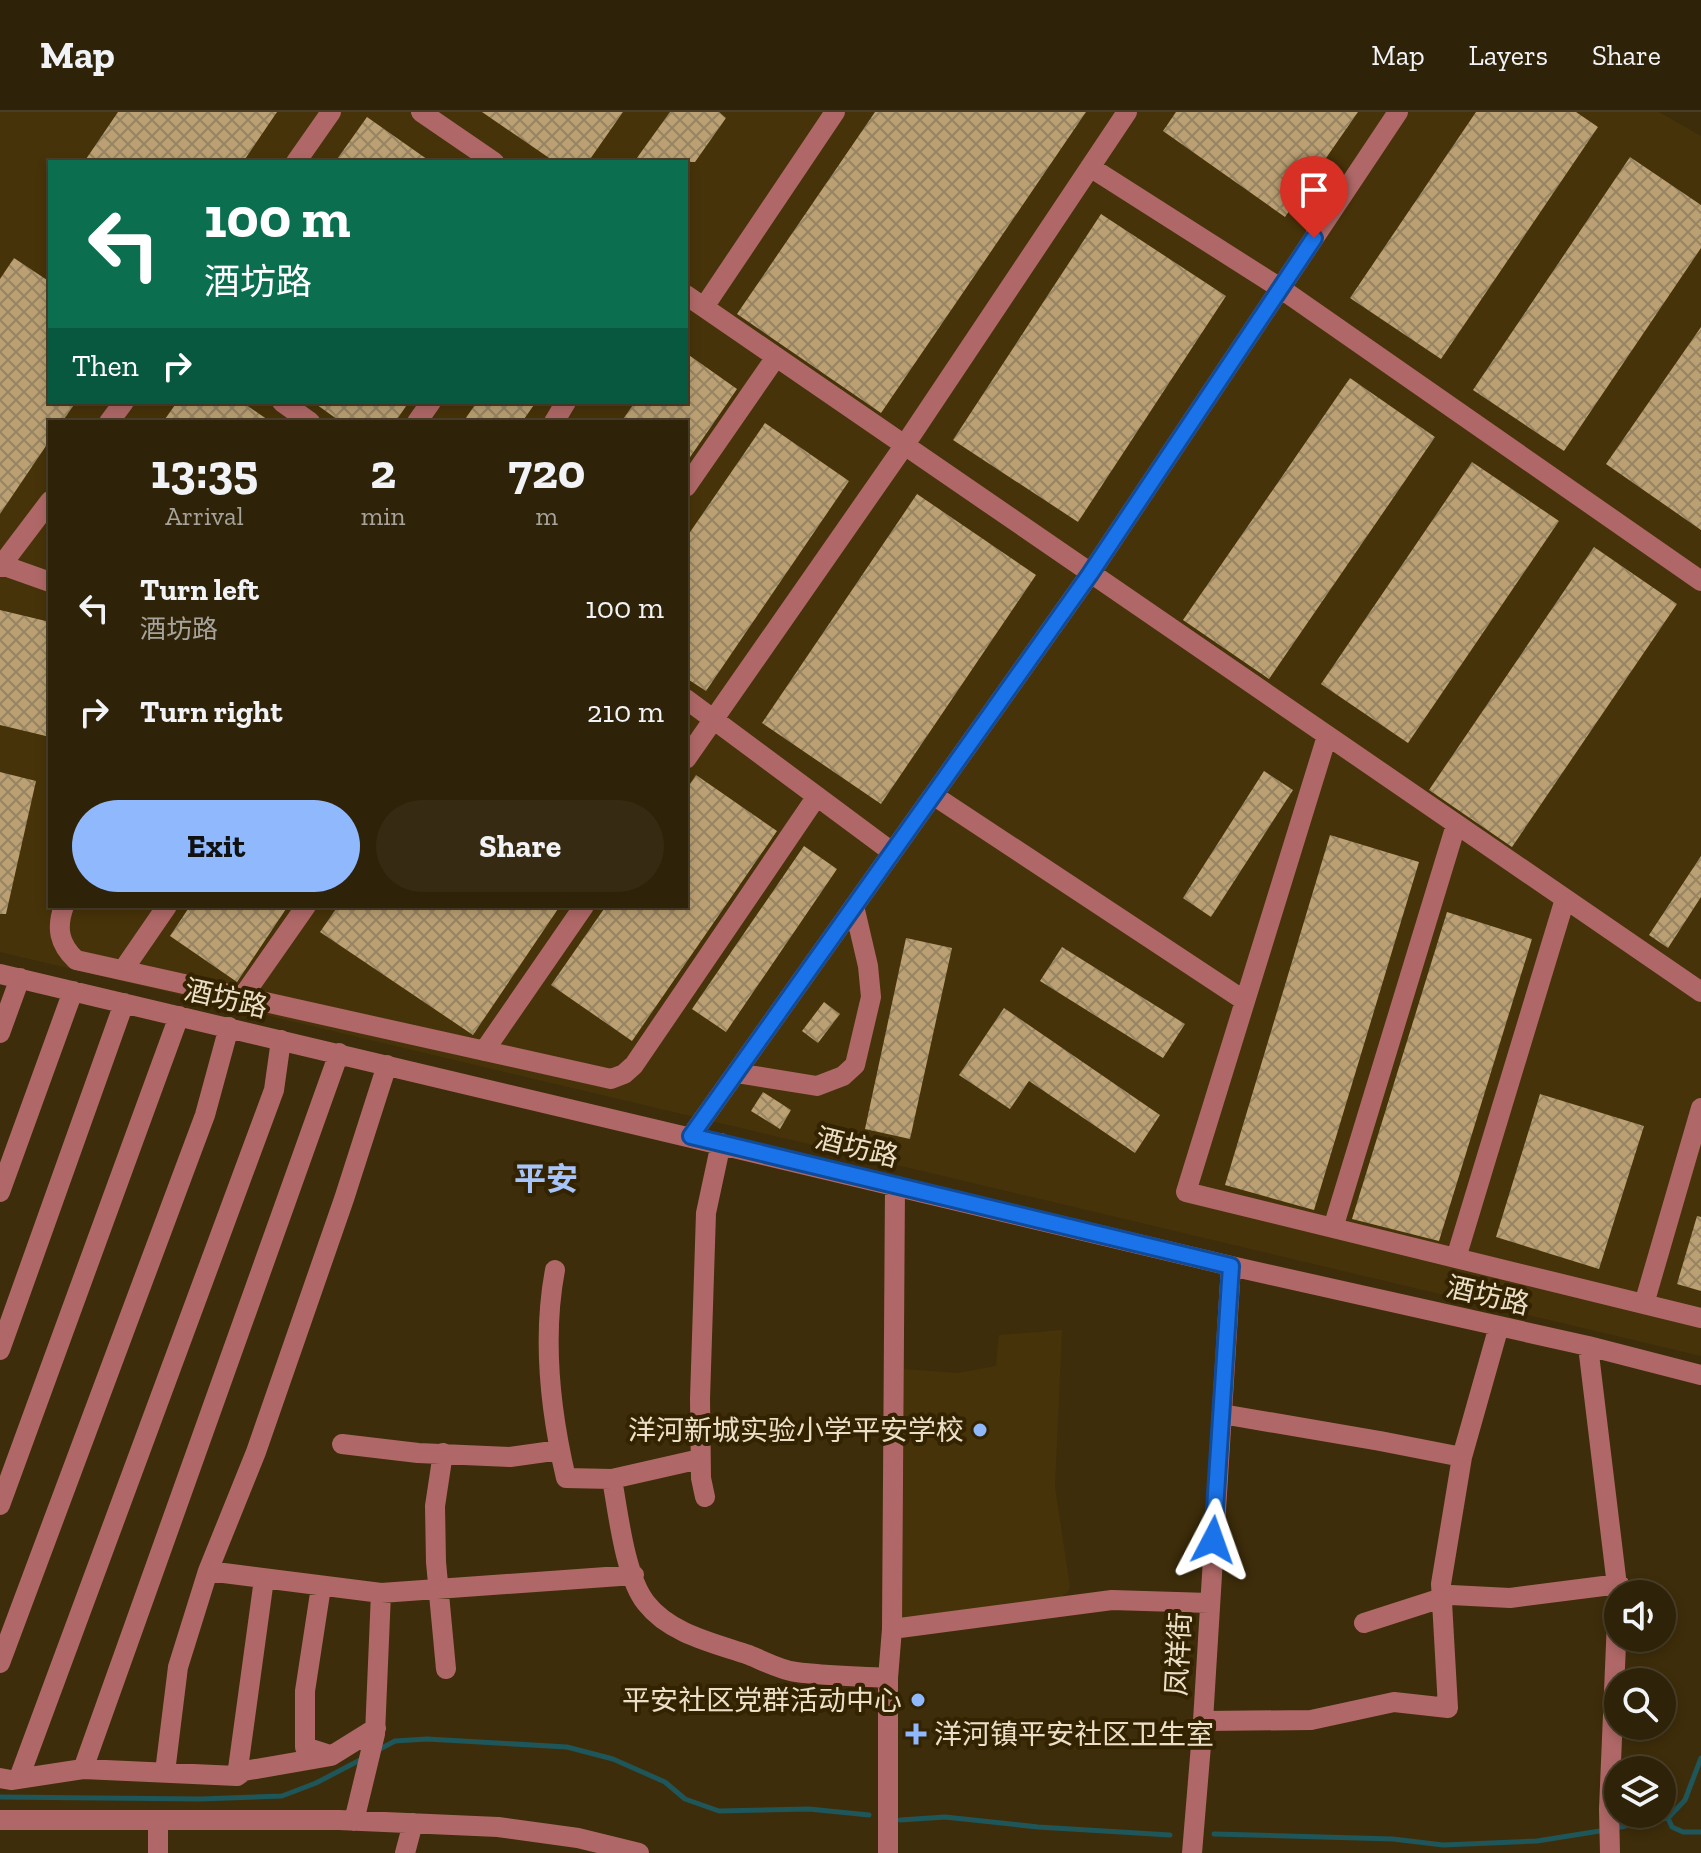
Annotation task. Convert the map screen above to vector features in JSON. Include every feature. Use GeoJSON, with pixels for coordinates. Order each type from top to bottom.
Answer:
{"type":"FeatureCollection","features":[{"type":"Feature","properties":{"kind":"street"},"geometry":{"type":"LineString","coordinates":[[297,160],[331,112]]}},
{"type":"Feature","properties":{"kind":"street"},"geometry":{"type":"LineString","coordinates":[[421,112],[491,160]]}},
{"type":"Feature","properties":{"kind":"street"},"geometry":{"type":"LineString","coordinates":[[704,307],[835,112]]}},
{"type":"Feature","properties":{"kind":"street"},"geometry":{"type":"LineString","coordinates":[[688,756],[904,446],[1127,112]]}},
{"type":"Feature","properties":{"kind":"street"},"geometry":{"type":"LineString","coordinates":[[691,1136],[1090,574],[1398,112]]}},
{"type":"Feature","properties":{"kind":"street"},"geometry":{"type":"LineString","coordinates":[[1090,167],[1280,288],[1701,581]]}},
{"type":"Feature","properties":{"kind":"street"},"geometry":{"type":"LineString","coordinates":[[688,296],[1701,992]]}},
{"type":"Feature","properties":{"kind":"street"},"geometry":{"type":"LineString","coordinates":[[688,484],[776,357]]}},
{"type":"Feature","properties":{"kind":"street"},"geometry":{"type":"LineString","coordinates":[[285,404],[307,420]]}},
{"type":"Feature","properties":{"kind":"street"},"geometry":{"type":"LineString","coordinates":[[48,504],[1,566],[48,581]]}},
{"type":"Feature","properties":{"kind":"street"},"geometry":{"type":"LineString","coordinates":[[688,700],[892,852]]}},
{"type":"Feature","properties":{"kind":"street"},"geometry":{"type":"LineString","coordinates":[[1327,736],[1186,1192],[1701,1318]]}},
{"type":"Feature","properties":{"kind":"street"},"geometry":{"type":"LineString","coordinates":[[933,795],[1245,1001]]}},
{"type":"Feature","properties":{"kind":"street"},"geometry":{"type":"LineString","coordinates":[[63,908],[58,929],[65,950],[76,960],[611,1079],[624,1074],[634,1065],[817,796]]}},
{"type":"Feature","properties":{"kind":"street"},"geometry":{"type":"LineString","coordinates":[[1333,1228],[1456,825]]}},
{"type":"Feature","properties":{"kind":"street"},"geometry":{"type":"LineString","coordinates":[[1456,1258],[1565,899]]}},
{"type":"Feature","properties":{"kind":"street"},"geometry":{"type":"LineString","coordinates":[[736,1073],[817,1086],[843,1076],[855,1065],[871,997],[868,966],[854,906]]}},
{"type":"Feature","properties":{"kind":"street"},"geometry":{"type":"LineString","coordinates":[[123,970],[166,908]]}},
{"type":"Feature","properties":{"kind":"street"},"geometry":{"type":"LineString","coordinates":[[243,996],[305,908]]}},
{"type":"Feature","properties":{"kind":"street"},"geometry":{"type":"LineString","coordinates":[[484,1051],[583,908]]}},
{"type":"Feature","properties":{"kind":"street"},"geometry":{"type":"LineString","coordinates":[[0,1033],[10,976]]}},
{"type":"Feature","properties":{"kind":"street","name":"酒坊路"},"geometry":{"type":"LineString","coordinates":[[10,976],[1701,1375]]}},
{"type":"Feature","properties":{"kind":"street"},"geometry":{"type":"LineString","coordinates":[[0,1192],[73,991]]}},
{"type":"Feature","properties":{"kind":"street"},"geometry":{"type":"LineString","coordinates":[[0,1350],[124,1003]]}},
{"type":"Feature","properties":{"kind":"street"},"geometry":{"type":"LineString","coordinates":[[0,1505],[179,1016]]}},
{"type":"Feature","properties":{"kind":"street"},"geometry":{"type":"LineString","coordinates":[[0,1663],[205,1115],[229,1027]]}},
{"type":"Feature","properties":{"kind":"street"},"geometry":{"type":"LineString","coordinates":[[281,1040],[274,1090],[10,1778],[83,1769],[237,1776],[244,1771],[331,1756],[373,1743]]}},
{"type":"Feature","properties":{"kind":"street"},"geometry":{"type":"LineString","coordinates":[[83,1769],[339,1053]]}},
{"type":"Feature","properties":{"kind":"street"},"geometry":{"type":"LineString","coordinates":[[165,1772],[178,1667],[208,1571],[256,1452],[387,1065]]}},
{"type":"Feature","properties":{"kind":"street"},"geometry":{"type":"LineString","coordinates":[[1644,1304],[1701,1108]]}},
{"type":"Feature","properties":{"kind":"street"},"geometry":{"type":"LineString","coordinates":[[705,1497],[700,1459],[706,1213],[721,1143]]}},
{"type":"Feature","properties":{"kind":"street"},"geometry":{"type":"LineString","coordinates":[[888,1853],[895,1186]]}},
{"type":"Feature","properties":{"kind":"street","name":"凤祥街"},"geometry":{"type":"LineString","coordinates":[[1192,1853],[1231,1266]]}},
{"type":"Feature","properties":{"kind":"street"},"geometry":{"type":"LineString","coordinates":[[555,1270],[548,1357],[566,1478],[612,1479],[700,1459]]}},
{"type":"Feature","properties":{"kind":"street"},"geometry":{"type":"LineString","coordinates":[[1203,1721],[1311,1720],[1394,1702],[1448,1708],[1441,1584],[1462,1457],[1499,1326]]}},
{"type":"Feature","properties":{"kind":"street"},"geometry":{"type":"LineString","coordinates":[[1588,1346],[1617,1580]]}},
{"type":"Feature","properties":{"kind":"street"},"geometry":{"type":"LineString","coordinates":[[1222,1414],[1462,1457]]}},
{"type":"Feature","properties":{"kind":"street"},"geometry":{"type":"LineString","coordinates":[[342,1444],[510,1457],[560,1450]]}},
{"type":"Feature","properties":{"kind":"street"},"geometry":{"type":"LineString","coordinates":[[443,1453],[435,1506],[438,1591],[446,1669]]}},
{"type":"Feature","properties":{"kind":"street"},"geometry":{"type":"LineString","coordinates":[[612,1479],[624,1544],[634,1575],[645,1602],[660,1617],[706,1640],[793,1672],[888,1678]]}},
{"type":"Feature","properties":{"kind":"street"},"geometry":{"type":"LineString","coordinates":[[208,1571],[381,1593],[634,1575]]}},
{"type":"Feature","properties":{"kind":"street"},"geometry":{"type":"LineString","coordinates":[[237,1776],[264,1579]]}},
{"type":"Feature","properties":{"kind":"street"},"geometry":{"type":"LineString","coordinates":[[321,1587],[305,1691],[305,1747],[331,1756]]}},
{"type":"Feature","properties":{"kind":"street"},"geometry":{"type":"LineString","coordinates":[[1364,1623],[1451,1595],[1510,1598],[1604,1592]]}},
{"type":"Feature","properties":{"kind":"street"},"geometry":{"type":"LineString","coordinates":[[354,1821],[373,1743],[381,1593]]}},
{"type":"Feature","properties":{"kind":"street"},"geometry":{"type":"LineString","coordinates":[[892,1629],[1112,1600],[1209,1603]]}},
{"type":"Feature","properties":{"kind":"street"},"geometry":{"type":"LineString","coordinates":[[1611,1847],[1609,1809],[1615,1652]]}},
{"type":"Feature","properties":{"kind":"street"},"geometry":{"type":"LineString","coordinates":[[0,1820],[354,1821],[498,1827],[578,1838],[639,1853]]}},
{"type":"Feature","properties":{"kind":"street"},"geometry":{"type":"LineString","coordinates":[[158,1820],[158,1853]]}},
{"type":"Feature","properties":{"kind":"street"},"geometry":{"type":"LineString","coordinates":[[405,1853],[413,1823]]}},
{"type":"Feature","properties":{"kind":"shaded area"},"geometry":{"type":"Polygon","coordinates":[[[0,112],[1659,112],[1701,136],[1701,1356],[0,952],[0,112]]]}},
{"type":"Feature","properties":{"kind":"shaded area","name":"洋河新城实验小学平安学校"},"geometry":{"type":"Polygon","coordinates":[[[1062,1330],[1055,1487],[1070,1587],[1067,1593],[1061,1597],[902,1621],[904,1369],[957,1373],[996,1366],[999,1335],[1062,1330]]]}},
{"type":"Feature","properties":{"kind":"building"},"geometry":{"type":"Polygon","coordinates":[[[118,112],[277,112],[244,160],[85,160],[118,112]]]}},
{"type":"Feature","properties":{"kind":"building"},"geometry":{"type":"Polygon","coordinates":[[[482,112],[623,112],[589,160],[552,160],[482,112]]]}},
{"type":"Feature","properties":{"kind":"building"},"geometry":{"type":"Polygon","coordinates":[[[670,112],[719,112],[726,118],[695,162],[635,160],[670,112]]]}},
{"type":"Feature","properties":{"kind":"building"},"geometry":{"type":"Polygon","coordinates":[[[875,112],[1086,112],[881,413],[737,314],[875,112]]]}},
{"type":"Feature","properties":{"kind":"building"},"geometry":{"type":"Polygon","coordinates":[[[1176,112],[1358,112],[1285,217],[1163,131],[1176,112]]]}},
{"type":"Feature","properties":{"kind":"building"},"geometry":{"type":"Polygon","coordinates":[[[1476,112],[1576,112],[1598,127],[1441,359],[1350,298],[1476,112]]]}},
{"type":"Feature","properties":{"kind":"building"},"geometry":{"type":"Polygon","coordinates":[[[367,117],[428,160],[336,160],[367,117]]]}},
{"type":"Feature","properties":{"kind":"building"},"geometry":{"type":"Polygon","coordinates":[[[1630,157],[1701,205],[1701,248],[1564,451],[1473,390],[1630,157]]]}},
{"type":"Feature","properties":{"kind":"building"},"geometry":{"type":"Polygon","coordinates":[[[1101,214],[1226,296],[1078,522],[953,440],[1101,214]]]}},
{"type":"Feature","properties":{"kind":"building"},"geometry":{"type":"Polygon","coordinates":[[[14,258],[48,281],[48,404],[75,404],[63,420],[48,420],[48,443],[0,514],[0,279],[14,258]]]}},
{"type":"Feature","properties":{"kind":"building"},"geometry":{"type":"Polygon","coordinates":[[[1701,327],[1701,530],[1606,464],[1701,327]]]}},
{"type":"Feature","properties":{"kind":"building"},"geometry":{"type":"Polygon","coordinates":[[[688,354],[737,389],[688,460],[688,420],[622,420],[634,404],[688,404],[688,354]]]}},
{"type":"Feature","properties":{"kind":"building"},"geometry":{"type":"Polygon","coordinates":[[[1350,378],[1435,437],[1269,679],[1183,620],[1350,378]]]}},
{"type":"Feature","properties":{"kind":"building"},"geometry":{"type":"Polygon","coordinates":[[[176,404],[245,404],[268,420],[164,420],[176,404]]]}},
{"type":"Feature","properties":{"kind":"building"},"geometry":{"type":"Polygon","coordinates":[[[316,404],[408,404],[396,420],[338,420],[316,404]]]}},
{"type":"Feature","properties":{"kind":"building"},"geometry":{"type":"Polygon","coordinates":[[[476,404],[535,404],[523,420],[464,420],[476,404]]]}},
{"type":"Feature","properties":{"kind":"building"},"geometry":{"type":"Polygon","coordinates":[[[765,423],[849,481],[706,691],[688,679],[688,535],[765,423]]]}},
{"type":"Feature","properties":{"kind":"building"},"geometry":{"type":"Polygon","coordinates":[[[1472,462],[1559,521],[1408,743],[1321,684],[1472,462]]]}},
{"type":"Feature","properties":{"kind":"building"},"geometry":{"type":"Polygon","coordinates":[[[917,494],[1036,575],[881,804],[762,723],[917,494]]]}},
{"type":"Feature","properties":{"kind":"building"},"geometry":{"type":"Polygon","coordinates":[[[1594,547],[1677,604],[1512,847],[1429,790],[1594,547]]]}},
{"type":"Feature","properties":{"kind":"building"},"geometry":{"type":"Polygon","coordinates":[[[0,610],[48,622],[48,737],[0,725],[0,610]]]}},
{"type":"Feature","properties":{"kind":"building"},"geometry":{"type":"Polygon","coordinates":[[[1264,771],[1293,790],[1211,917],[1183,898],[1264,771]]]}},
{"type":"Feature","properties":{"kind":"building"},"geometry":{"type":"Polygon","coordinates":[[[0,772],[36,781],[6,914],[0,914],[0,772]]]}},
{"type":"Feature","properties":{"kind":"building"},"geometry":{"type":"Polygon","coordinates":[[[696,775],[777,831],[632,1041],[551,985],[605,908],[688,908],[688,787],[696,775]]]}},
{"type":"Feature","properties":{"kind":"building"},"geometry":{"type":"Polygon","coordinates":[[[1330,835],[1419,862],[1314,1210],[1225,1185],[1330,835]]]}},
{"type":"Feature","properties":{"kind":"building"},"geometry":{"type":"Polygon","coordinates":[[[804,846],[837,869],[726,1032],[692,1009],[804,846]]]}},
{"type":"Feature","properties":{"kind":"building"},"geometry":{"type":"Polygon","coordinates":[[[1701,856],[1701,897],[1668,948],[1649,935],[1701,856]]]}},
{"type":"Feature","properties":{"kind":"building"},"geometry":{"type":"Polygon","coordinates":[[[189,908],[287,908],[237,982],[170,936],[189,908]]]}},
{"type":"Feature","properties":{"kind":"building"},"geometry":{"type":"Polygon","coordinates":[[[337,908],[559,908],[473,1035],[320,932],[337,908]]]}},
{"type":"Feature","properties":{"kind":"building"},"geometry":{"type":"Polygon","coordinates":[[[1447,912],[1532,939],[1439,1241],[1352,1219],[1447,912]]]}},
{"type":"Feature","properties":{"kind":"building"},"geometry":{"type":"Polygon","coordinates":[[[906,938],[952,948],[910,1139],[865,1129],[906,938]]]}},
{"type":"Feature","properties":{"kind":"building"},"geometry":{"type":"Polygon","coordinates":[[[1062,947],[1185,1024],[1163,1058],[1040,981],[1062,947]]]}},
{"type":"Feature","properties":{"kind":"building"},"geometry":{"type":"Polygon","coordinates":[[[824,1002],[840,1014],[818,1043],[802,1031],[824,1002]]]}},
{"type":"Feature","properties":{"kind":"building"},"geometry":{"type":"Polygon","coordinates":[[[1004,1008],[1160,1115],[1135,1153],[1029,1081],[1010,1109],[959,1075],[1004,1008]]]}},
{"type":"Feature","properties":{"kind":"building"},"geometry":{"type":"Polygon","coordinates":[[[763,1092],[791,1110],[780,1129],[751,1111],[763,1092]]]}},
{"type":"Feature","properties":{"kind":"building"},"geometry":{"type":"Polygon","coordinates":[[[1540,1094],[1644,1126],[1599,1269],[1496,1237],[1540,1094]]]}},
{"type":"Feature","properties":{"kind":"building"},"geometry":{"type":"Polygon","coordinates":[[[1697,1216],[1701,1217],[1701,1291],[1677,1284],[1697,1216]]]}},
{"type":"Feature","properties":{"kind":"waterway"},"geometry":{"type":"LineString","coordinates":[[378,1750],[395,1741],[427,1739],[567,1747],[613,1759],[665,1782],[685,1799],[719,1811],[809,1809],[869,1815]]}},
{"type":"Feature","properties":{"kind":"waterway"},"geometry":{"type":"LineString","coordinates":[[1676,1810],[1685,1800],[1701,1758]]}},
{"type":"Feature","properties":{"kind":"waterway"},"geometry":{"type":"LineString","coordinates":[[0,1797],[200,1799],[282,1796],[316,1783],[362,1759]]}},
{"type":"Feature","properties":{"kind":"waterway"},"geometry":{"type":"LineString","coordinates":[[900,1820],[945,1817],[1038,1827],[1170,1835]]}},
{"type":"Feature","properties":{"kind":"waterway"},"geometry":{"type":"LineString","coordinates":[[1674,1828],[1683,1832],[1701,1832]]}},
{"type":"Feature","properties":{"kind":"waterway"},"geometry":{"type":"LineString","coordinates":[[1214,1834],[1393,1839],[1443,1845],[1537,1841],[1606,1830]]}},
{"type":"Feature","properties":{"kind":"place","name":"洋河新城实验小学平安学校"},"geometry":{"type":"Point","coordinates":[980,1430]}},
{"type":"Feature","properties":{"kind":"place","name":"平安社区党群活动中心"},"geometry":{"type":"Point","coordinates":[918,1700]}},
{"type":"Feature","properties":{"kind":"place","name":"洋河镇平安社区卫生室"},"geometry":{"type":"Point","coordinates":[916,1734]}},
{"type":"Feature","properties":{"kind":"district","name":"平安"},"geometry":{"type":"Point","coordinates":[546,1179]}},
{"type":"Feature","properties":{"kind":"route"},"geometry":{"type":"LineString","coordinates":[[1213,1540],[1231,1266],[691,1136],[1090,574],[1314,238]]}}]}
